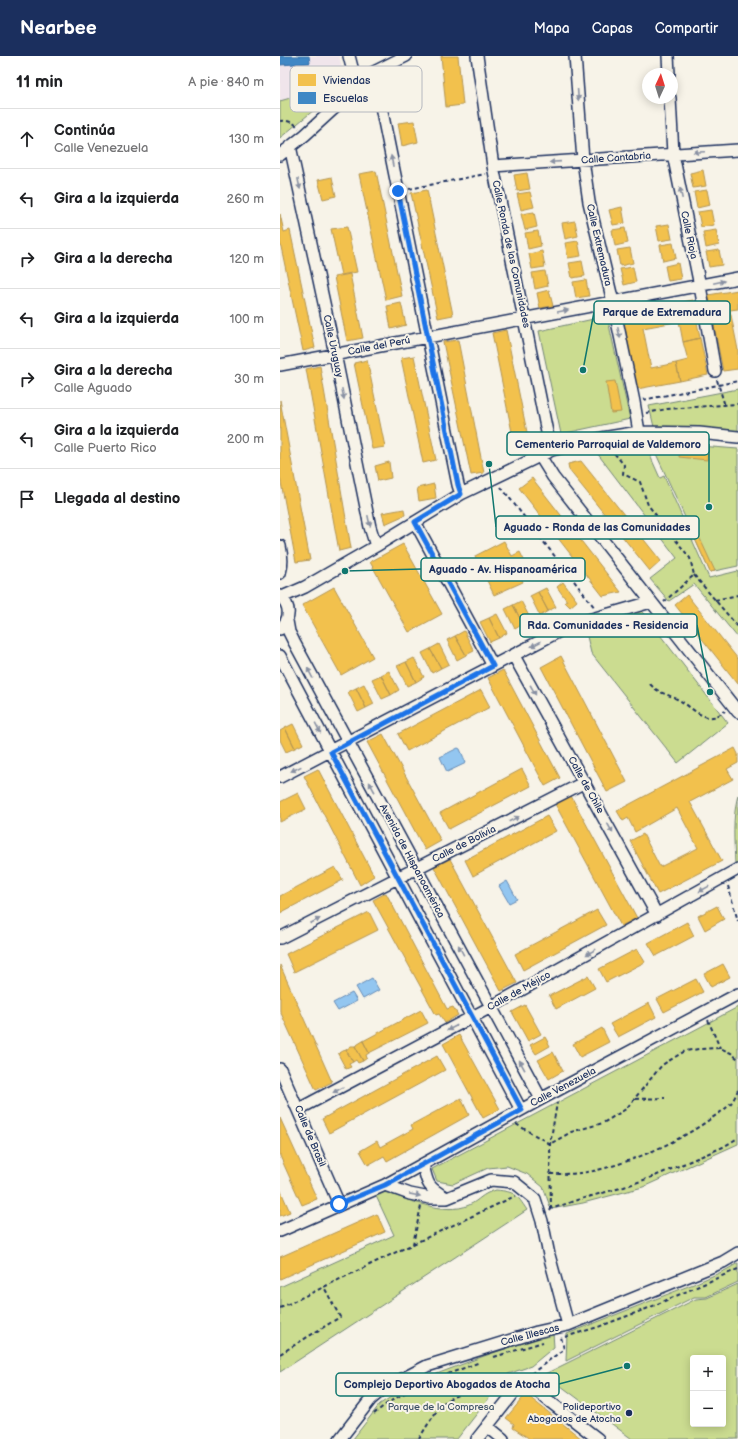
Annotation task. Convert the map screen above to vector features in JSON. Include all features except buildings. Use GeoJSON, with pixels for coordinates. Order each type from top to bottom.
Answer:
{"type":"FeatureCollection","features":[{"type":"Feature","properties":{"kind":"street"},"geometry":{"type":"LineString","coordinates":[[349,56],[352,66]]}},
{"type":"Feature","properties":{"kind":"street"},"geometry":{"type":"LineString","coordinates":[[386,66],[406,56]]}},
{"type":"Feature","properties":{"kind":"street","name":"Calle Ronda de las Comunidades"},"geometry":{"type":"LineString","coordinates":[[477,56],[494,169],[549,442],[552,450]]}},
{"type":"Feature","properties":{"kind":"street","name":"Calle Extremadura"},"geometry":{"type":"LineString","coordinates":[[575,56],[583,160],[589,202],[613,302],[639,432]]}},
{"type":"Feature","properties":{"kind":"street"},"geometry":{"type":"LineString","coordinates":[[668,56],[669,68]]}},
{"type":"Feature","properties":{"kind":"street","name":"Calle Rioja"},"geometry":{"type":"LineString","coordinates":[[670,104],[672,154],[700,286],[716,371]]}},
{"type":"Feature","properties":{"kind":"street"},"geometry":{"type":"LineString","coordinates":[[280,155],[330,112]]}},
{"type":"Feature","properties":{"kind":"street"},"geometry":{"type":"LineString","coordinates":[[382,112],[427,336],[461,494]]}},
{"type":"Feature","properties":{"kind":"street","name":"Calle Uruguay"},"geometry":{"type":"LineString","coordinates":[[290,146],[335,354],[370,527],[376,546]]}},
{"type":"Feature","properties":{"kind":"street","name":"Calle Cantabria"},"geometry":{"type":"LineString","coordinates":[[494,169],[583,160],[738,150]]}},
{"type":"Feature","properties":{"kind":"street","name":"Calle del Perú"},"geometry":{"type":"LineString","coordinates":[[280,365],[738,278]]}},
{"type":"Feature","properties":{"kind":"street"},"geometry":{"type":"LineString","coordinates":[[281,596],[305,587],[461,494],[552,450],[602,438],[639,432],[699,433],[738,437]]}},
{"type":"Feature","properties":{"kind":"street"},"geometry":{"type":"LineString","coordinates":[[540,456],[553,477],[735,709]]}},
{"type":"Feature","properties":{"kind":"street"},"geometry":{"type":"LineString","coordinates":[[415,522],[493,666]]}},
{"type":"Feature","properties":{"kind":"street"},"geometry":{"type":"LineString","coordinates":[[280,546],[282,561],[280,573]]}},
{"type":"Feature","properties":{"kind":"street"},"geometry":{"type":"LineString","coordinates":[[285,620],[294,600],[305,587]]}},
{"type":"Feature","properties":{"kind":"street","name":"Avenida de Hispanoamérica"},"geometry":{"type":"LineString","coordinates":[[281,596],[286,602],[285,620],[294,642],[541,1099]]}},
{"type":"Feature","properties":{"kind":"street"},"geometry":{"type":"LineString","coordinates":[[280,777],[331,752],[572,625],[602,616],[653,606]]}},
{"type":"Feature","properties":{"kind":"street","name":"Avenida de Hispanoamérica"},"geometry":{"type":"LineString","coordinates":[[280,656],[522,1110]]}},
{"type":"Feature","properties":{"kind":"street","name":"Calle de Chile"},"geometry":{"type":"LineString","coordinates":[[514,656],[585,782],[657,915]]}},
{"type":"Feature","properties":{"kind":"street","name":"Calle de Bolivia"},"geometry":{"type":"LineString","coordinates":[[280,938],[585,782]]}},
{"type":"Feature","properties":{"kind":"street","name":"Calle de Méjico"},"geometry":{"type":"LineString","coordinates":[[299,1109],[491,1007],[738,870]]}},
{"type":"Feature","properties":{"kind":"street","name":"Calle Venezuela"},"geometry":{"type":"LineString","coordinates":[[280,1231],[385,1185],[541,1099],[738,994]]}},
{"type":"Feature","properties":{"kind":"street","name":"Calle de Brasil"},"geometry":{"type":"LineString","coordinates":[[280,1069],[299,1109],[339,1204]]}},
{"type":"Feature","properties":{"kind":"street"},"geometry":{"type":"LineString","coordinates":[[423,1164],[426,1180],[432,1190],[447,1198]]}},
{"type":"Feature","properties":{"kind":"street"},"geometry":{"type":"LineString","coordinates":[[385,1185],[410,1194],[430,1198],[447,1198],[491,1180],[514,1182],[535,1199],[542,1221],[549,1255],[561,1332]]}},
{"type":"Feature","properties":{"kind":"street","name":"Calle Illescas"},"geometry":{"type":"LineString","coordinates":[[340,1439],[371,1398],[383,1389],[427,1366],[537,1332],[561,1332],[723,1262],[738,1253]]}},
{"type":"Feature","properties":{"kind":"street"},"geometry":{"type":"LineString","coordinates":[[477,1439],[524,1380],[598,1439]]}},
{"type":"Feature","properties":{"kind":"street"},"geometry":{"type":"LineString","coordinates":[[487,1426],[503,1439]]}},
{"type":"Feature","properties":{"kind":"path"},"geometry":{"type":"LineString","coordinates":[[280,121],[286,121],[296,125],[305,135]]}},
{"type":"Feature","properties":{"kind":"path"},"geometry":{"type":"LineString","coordinates":[[398,191],[494,169]]}},
{"type":"Feature","properties":{"kind":"path"},"geometry":{"type":"LineString","coordinates":[[634,402],[738,381]]}},
{"type":"Feature","properties":{"kind":"path"},"geometry":{"type":"LineString","coordinates":[[718,385],[725,406]]}},
{"type":"Feature","properties":{"kind":"path"},"geometry":{"type":"LineString","coordinates":[[636,414],[666,409],[738,404]]}},
{"type":"Feature","properties":{"kind":"path"},"geometry":{"type":"LineString","coordinates":[[602,438],[624,465],[623,474],[640,482],[648,505],[690,558],[694,575],[738,627]]}},
{"type":"Feature","properties":{"kind":"path"},"geometry":{"type":"LineString","coordinates":[[494,478],[602,616]]}},
{"type":"Feature","properties":{"kind":"path"},"geometry":{"type":"LineString","coordinates":[[623,635],[653,606],[694,575]]}},
{"type":"Feature","properties":{"kind":"path"},"geometry":{"type":"LineString","coordinates":[[715,600],[738,594]]}},
{"type":"Feature","properties":{"kind":"path"},"geometry":{"type":"LineString","coordinates":[[650,684],[659,692],[677,699],[698,714],[706,717],[714,717],[735,709]]}},
{"type":"Feature","properties":{"kind":"path"},"geometry":{"type":"LineString","coordinates":[[726,877],[738,921]]}},
{"type":"Feature","properties":{"kind":"path"},"geometry":{"type":"LineString","coordinates":[[710,1024],[720,1048]]}},
{"type":"Feature","properties":{"kind":"path"},"geometry":{"type":"LineString","coordinates":[[550,1144],[572,1132],[603,1123],[626,1109],[662,1065],[686,1051],[720,1048],[732,1053],[738,1059]]}},
{"type":"Feature","properties":{"kind":"path"},"geometry":{"type":"LineString","coordinates":[[550,1174],[569,1175],[592,1171],[611,1166],[661,1146],[690,1133],[717,1115],[731,1103],[738,1090]]}},
{"type":"Feature","properties":{"kind":"path"},"geometry":{"type":"LineString","coordinates":[[635,1099],[665,1098]]}},
{"type":"Feature","properties":{"kind":"path"},"geometry":{"type":"LineString","coordinates":[[557,1103],[550,1144],[551,1209],[655,1176],[738,1138]]}},
{"type":"Feature","properties":{"kind":"path"},"geometry":{"type":"LineString","coordinates":[[516,1124],[550,1144]]}},
{"type":"Feature","properties":{"kind":"path"},"geometry":{"type":"LineString","coordinates":[[280,1308],[525,1191]]}},
{"type":"Feature","properties":{"kind":"path"},"geometry":{"type":"LineString","coordinates":[[414,1244],[422,1204]]}},
{"type":"Feature","properties":{"kind":"path"},"geometry":{"type":"LineString","coordinates":[[561,1332],[569,1337],[598,1327],[646,1309],[738,1269]]}},
{"type":"Feature","properties":{"kind":"path"},"geometry":{"type":"LineString","coordinates":[[280,1354],[340,1317],[324,1287]]}},
{"type":"Feature","properties":{"kind":"path"},"geometry":{"type":"LineString","coordinates":[[420,1439],[427,1425],[446,1402],[487,1384],[503,1380],[524,1380],[564,1349],[561,1332]]}},
{"type":"Feature","properties":{"kind":"path"},"geometry":{"type":"LineString","coordinates":[[491,1358],[548,1341]]}},
{"type":"Feature","properties":{"kind":"path"},"geometry":{"type":"LineString","coordinates":[[371,1417],[383,1407],[414,1389],[437,1378],[484,1360]]}},
{"type":"Feature","properties":{"kind":"shaded area"},"geometry":{"type":"Polygon","coordinates":[[[280,56],[339,56],[342,66],[290,66],[290,97],[280,101],[280,56]]]}},
{"type":"Feature","properties":{"kind":"green space"},"geometry":{"type":"Polygon","coordinates":[[[290,98],[290,112],[312,112],[280,138],[280,101],[290,98]]]}},
{"type":"Feature","properties":{"kind":"green space"},"geometry":{"type":"Polygon","coordinates":[[[607,316],[630,419],[561,434],[539,331],[607,316]]]}},
{"type":"Feature","properties":{"kind":"green space"},"geometry":{"type":"Polygon","coordinates":[[[738,389],[738,431],[654,427],[649,406],[738,389]]]}},
{"type":"Feature","properties":{"kind":"green space"},"geometry":{"type":"Polygon","coordinates":[[[634,444],[635,451],[648,451],[660,478],[664,476],[709,578],[738,571],[738,638],[694,584],[669,601],[650,579],[677,558],[597,453],[634,444]]]}},
{"type":"Feature","properties":{"kind":"green space"},"geometry":{"type":"Polygon","coordinates":[[[674,444],[738,449],[738,566],[710,572],[652,445],[674,444]]]}},
{"type":"Feature","properties":{"kind":"green space"},"geometry":{"type":"Polygon","coordinates":[[[640,609],[728,723],[678,763],[591,653],[584,624],[640,609]]]}},
{"type":"Feature","properties":{"kind":"green space"},"geometry":{"type":"Polygon","coordinates":[[[738,795],[738,862],[735,864],[734,821],[738,795]]]}},
{"type":"Feature","properties":{"kind":"green space"},"geometry":{"type":"Polygon","coordinates":[[[738,1007],[738,1144],[643,1187],[583,1203],[551,1209],[543,1187],[527,1174],[507,1166],[488,1168],[453,1184],[437,1181],[432,1169],[738,1007]]]}},
{"type":"Feature","properties":{"kind":"green space"},"geometry":{"type":"Polygon","coordinates":[[[496,1190],[512,1193],[518,1197],[527,1210],[280,1372],[280,1287],[394,1235],[376,1196],[384,1192],[414,1202],[449,1209],[469,1205],[487,1193],[496,1190]]]}},
{"type":"Feature","properties":{"kind":"green space"},"geometry":{"type":"Polygon","coordinates":[[[738,1263],[738,1282],[706,1297],[694,1297],[566,1361],[567,1334],[696,1283],[738,1263]]]}},
{"type":"Feature","properties":{"kind":"green space"},"geometry":{"type":"Polygon","coordinates":[[[738,1284],[738,1439],[632,1439],[545,1374],[696,1299],[707,1298],[738,1284]]]}},
{"type":"Feature","properties":{"kind":"green space","name":"Parque de la Compresa"},"geometry":{"type":"Polygon","coordinates":[[[553,1333],[554,1347],[531,1366],[508,1374],[457,1439],[353,1439],[380,1404],[413,1383],[484,1356],[553,1333]]]}},
{"type":"Feature","properties":{"kind":"water"},"geometry":{"type":"Polygon","coordinates":[[[458,748],[460,749],[466,763],[447,772],[440,757],[458,748]]]}},
{"type":"Feature","properties":{"kind":"water"},"geometry":{"type":"Polygon","coordinates":[[[507,881],[517,899],[509,903],[499,886],[507,881]]]}},
{"type":"Feature","properties":{"kind":"water"},"geometry":{"type":"Polygon","coordinates":[[[372,978],[379,990],[363,999],[356,987],[372,978]]]}},
{"type":"Feature","properties":{"kind":"water"},"geometry":{"type":"Polygon","coordinates":[[[352,993],[357,1001],[338,1011],[333,1003],[352,993]]]}},
{"type":"Feature","properties":{"kind":"place","name":"Parque de Extremadura"},"geometry":{"type":"Point","coordinates":[583,370]}},
{"type":"Feature","properties":{"kind":"place","name":"Aguado - Ronda de las Comunidades"},"geometry":{"type":"Point","coordinates":[489,464]}},
{"type":"Feature","properties":{"kind":"place","name":"Cementerio Parroquial de Valdemoro"},"geometry":{"type":"Point","coordinates":[709,507]}},
{"type":"Feature","properties":{"kind":"place","name":"Aguado - Av. Hispanoamérica"},"geometry":{"type":"Point","coordinates":[345,571]}},
{"type":"Feature","properties":{"kind":"place","name":"Rda. Comunidades - Residencia"},"geometry":{"type":"Point","coordinates":[710,692]}},
{"type":"Feature","properties":{"kind":"place","name":"Complejo Deportivo Abogados de Atocha"},"geometry":{"type":"Point","coordinates":[627,1366]}},
{"type":"Feature","properties":{"kind":"place","name":"Polideportivo Abogados de Atocha"},"geometry":{"type":"Point","coordinates":[629,1413]}},
{"type":"Feature","properties":{"kind":"route"},"geometry":{"type":"LineString","coordinates":[[339,1204],[385,1185],[522,1110],[331,752],[493,666],[415,522],[461,494],[398,191]]}}]}
